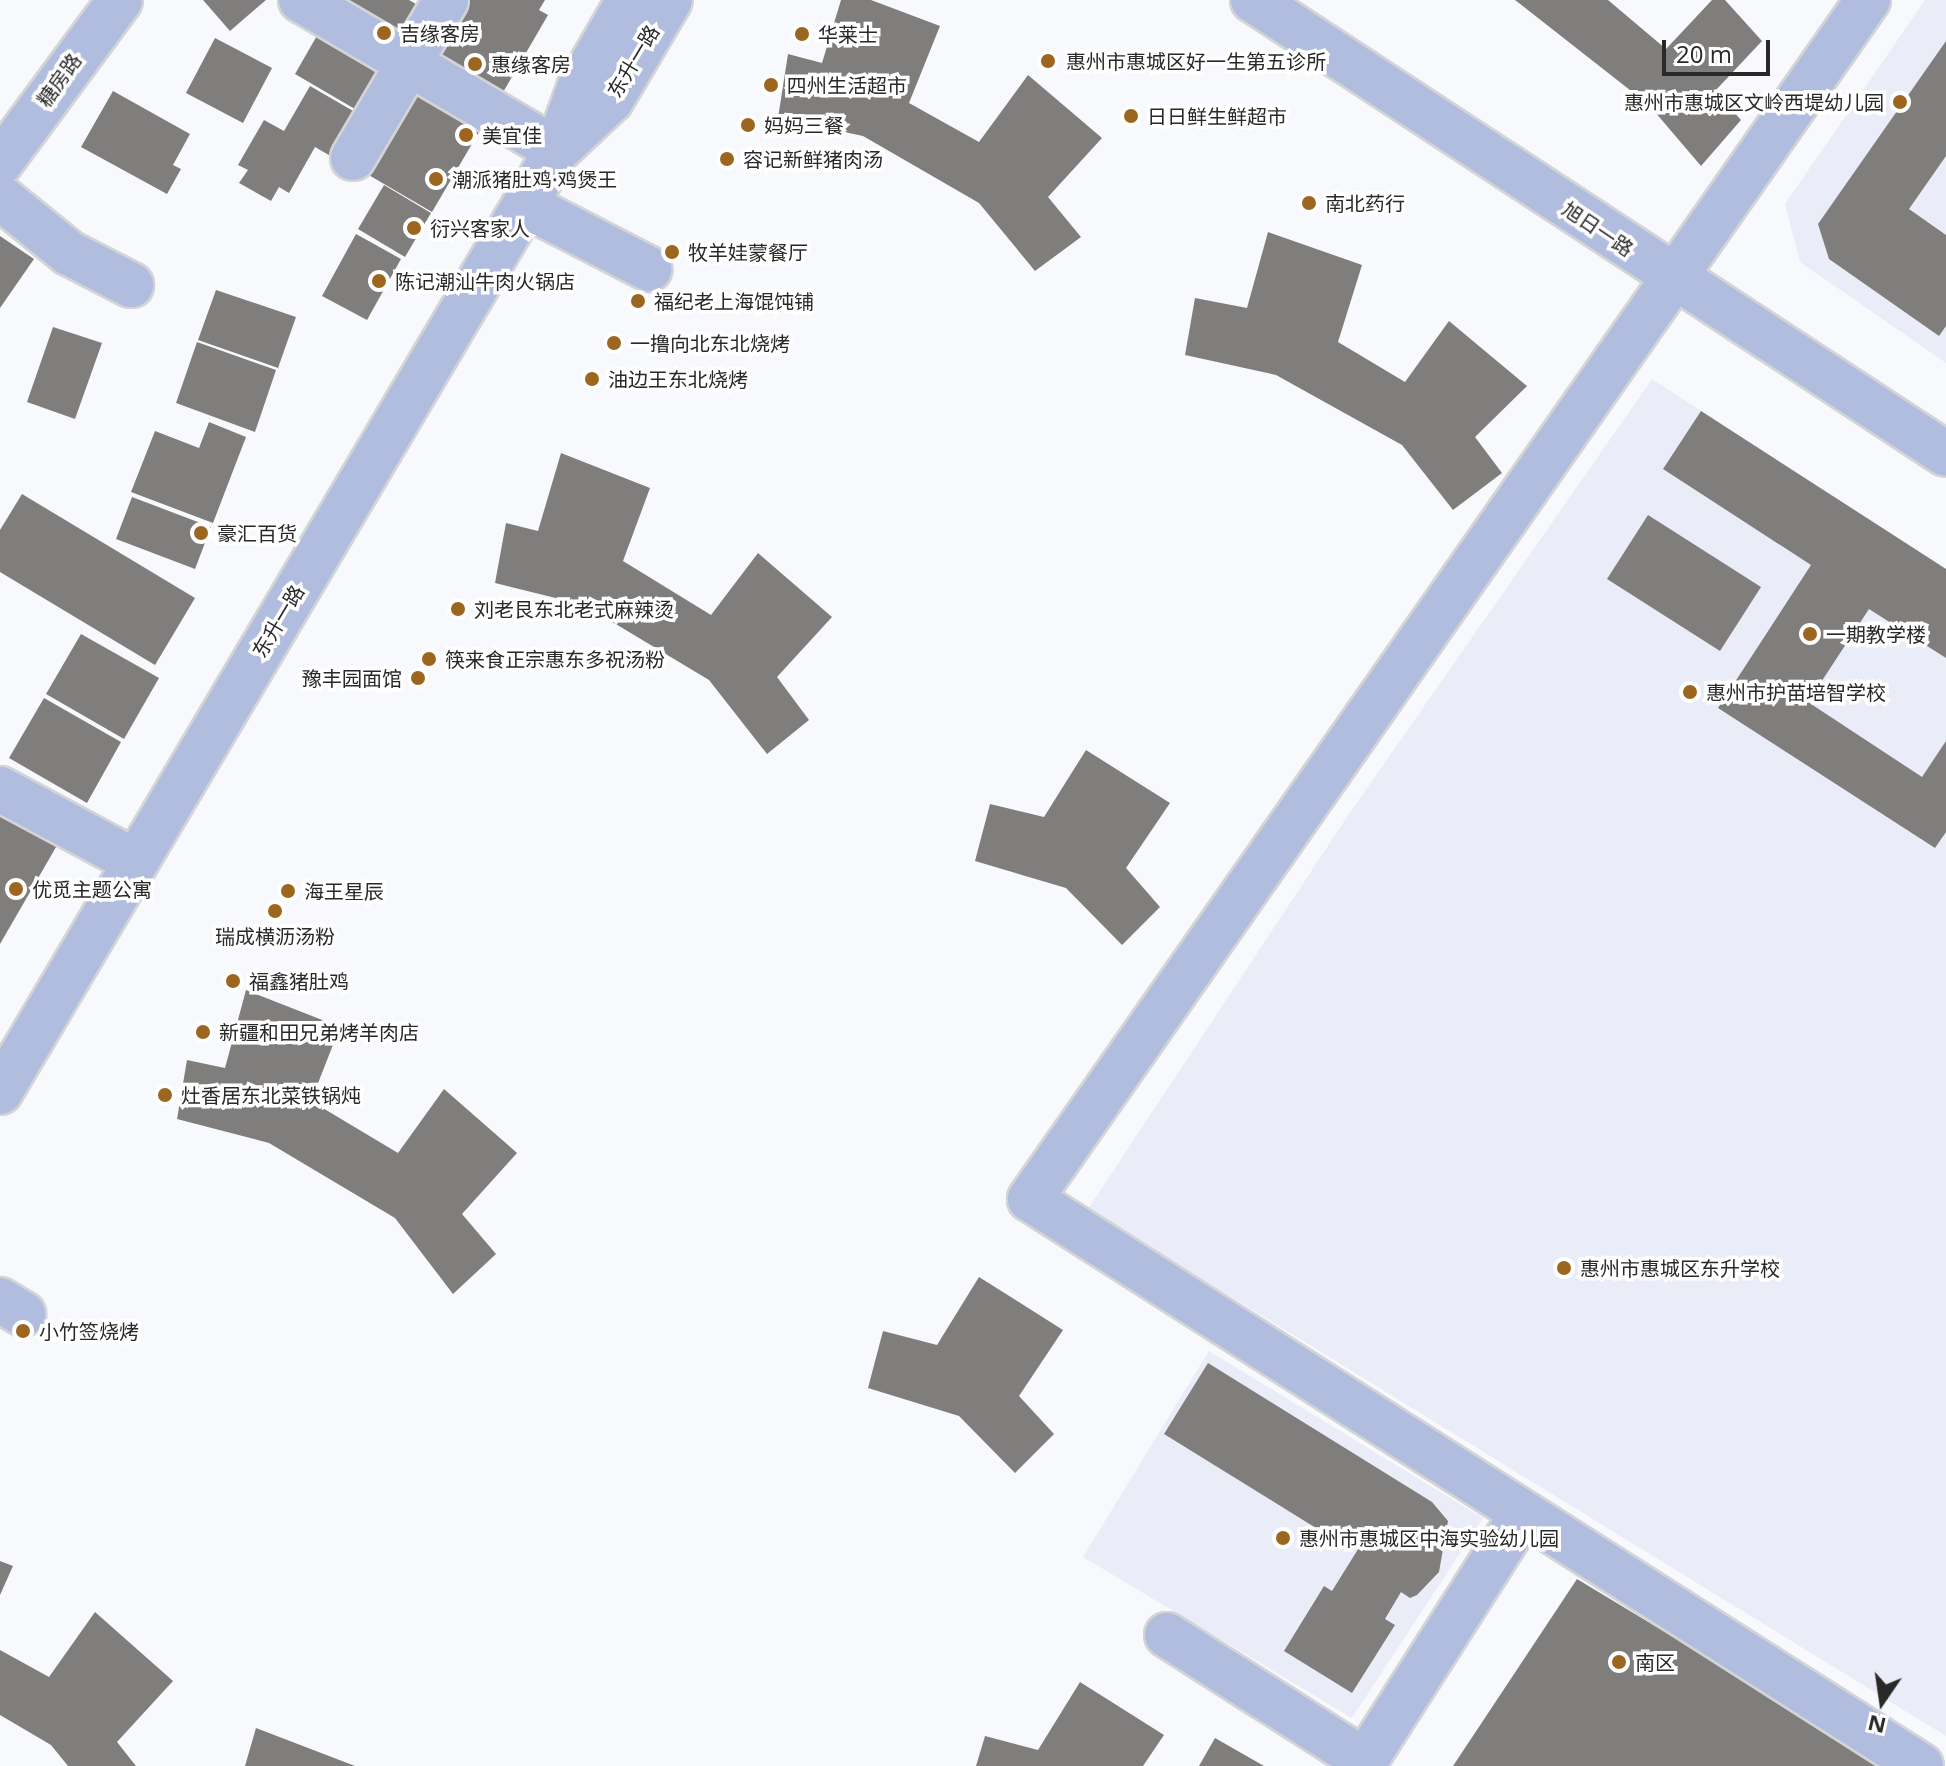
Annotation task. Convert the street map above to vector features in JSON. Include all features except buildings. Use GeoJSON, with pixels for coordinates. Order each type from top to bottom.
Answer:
{"type":"FeatureCollection","features":[{"type":"Feature","properties":{"kind":"street"},"geometry":{"type":"LineString","coordinates":[[301,0],[557,150]]}},
{"type":"Feature","properties":{"kind":"street"},"geometry":{"type":"LineString","coordinates":[[353,158],[446,0]]}},
{"type":"Feature","properties":{"kind":"street","name":"东升一路"},"geometry":{"type":"LineString","coordinates":[[0,1092],[557,150],[581,83],[629,0]]}},
{"type":"Feature","properties":{"kind":"street","name":"东升一路"},"geometry":{"type":"LineString","coordinates":[[557,150],[611,100],[670,0]]}},
{"type":"Feature","properties":{"kind":"street","name":"旭日一路"},"geometry":{"type":"LineString","coordinates":[[1253,0],[1671,278],[1946,454]]}},
{"type":"Feature","properties":{"kind":"street"},"geometry":{"type":"LineString","coordinates":[[1868,0],[1030,1199],[1921,1766]]}},
{"type":"Feature","properties":{"kind":"street","name":"糖房路"},"geometry":{"type":"LineString","coordinates":[[0,163],[116,2]]}},
{"type":"Feature","properties":{"kind":"street"},"geometry":{"type":"LineString","coordinates":[[0,197],[69,253],[131,285]]}},
{"type":"Feature","properties":{"kind":"street"},"geometry":{"type":"LineString","coordinates":[[525,205],[649,269]]}},
{"type":"Feature","properties":{"kind":"street"},"geometry":{"type":"LineString","coordinates":[[0,789],[136,862]]}},
{"type":"Feature","properties":{"kind":"street"},"geometry":{"type":"LineString","coordinates":[[1167,1635],[1365,1761],[1523,1513]]}},
{"type":"Feature","properties":{"kind":"shaded area","name":"惠州市惠城区文岭西堤幼儿园"},"geometry":{"type":"Polygon","coordinates":[[[1925,0],[1946,0],[1946,363],[1800,262],[1785,204],[1925,0]]]}},
{"type":"Feature","properties":{"kind":"shaded area","name":"惠州市惠城区东升学校"},"geometry":{"type":"Polygon","coordinates":[[[1652,379],[1946,569],[1946,1736],[1088,1209],[1349,814],[1652,379]]]}},
{"type":"Feature","properties":{"kind":"shaded area","name":"惠州市惠城区中海实验幼儿园"},"geometry":{"type":"Polygon","coordinates":[[[1209,1351],[1483,1518],[1352,1718],[1083,1557],[1209,1351]]]}},
{"type":"Feature","properties":{"kind":"place","name":"吉缘客房"},"geometry":{"type":"Point","coordinates":[384,33]}},
{"type":"Feature","properties":{"kind":"place","name":"华莱士"},"geometry":{"type":"Point","coordinates":[802,34]}},
{"type":"Feature","properties":{"kind":"place","name":"惠州市惠城区好一生第五诊所"},"geometry":{"type":"Point","coordinates":[1048,61]}},
{"type":"Feature","properties":{"kind":"place","name":"惠缘客房"},"geometry":{"type":"Point","coordinates":[475,64]}},
{"type":"Feature","properties":{"kind":"place","name":"四州生活超市"},"geometry":{"type":"Point","coordinates":[771,85]}},
{"type":"Feature","properties":{"kind":"place","name":"惠州市惠城区文岭西堤幼儿园"},"geometry":{"type":"Point","coordinates":[1900,102]}},
{"type":"Feature","properties":{"kind":"place","name":"日日鲜生鲜超市"},"geometry":{"type":"Point","coordinates":[1131,116]}},
{"type":"Feature","properties":{"kind":"place","name":"妈妈三餐"},"geometry":{"type":"Point","coordinates":[748,125]}},
{"type":"Feature","properties":{"kind":"place","name":"美宜佳"},"geometry":{"type":"Point","coordinates":[466,135]}},
{"type":"Feature","properties":{"kind":"place","name":"容记新鲜猪肉汤"},"geometry":{"type":"Point","coordinates":[727,159]}},
{"type":"Feature","properties":{"kind":"place","name":"潮派猪肚鸡·鸡煲王"},"geometry":{"type":"Point","coordinates":[436,179]}},
{"type":"Feature","properties":{"kind":"place","name":"南北药行"},"geometry":{"type":"Point","coordinates":[1309,203]}},
{"type":"Feature","properties":{"kind":"place","name":"衍兴客家人"},"geometry":{"type":"Point","coordinates":[414,228]}},
{"type":"Feature","properties":{"kind":"place","name":"牧羊娃蒙餐厅"},"geometry":{"type":"Point","coordinates":[672,252]}},
{"type":"Feature","properties":{"kind":"place","name":"陈记潮汕牛肉火锅店"},"geometry":{"type":"Point","coordinates":[379,281]}},
{"type":"Feature","properties":{"kind":"place","name":"福纪老上海馄饨铺"},"geometry":{"type":"Point","coordinates":[638,301]}},
{"type":"Feature","properties":{"kind":"place","name":"一撸向北东北烧烤"},"geometry":{"type":"Point","coordinates":[614,343]}},
{"type":"Feature","properties":{"kind":"place","name":"油边王东北烧烤"},"geometry":{"type":"Point","coordinates":[592,379]}},
{"type":"Feature","properties":{"kind":"place","name":"豪汇百货"},"geometry":{"type":"Point","coordinates":[201,533]}},
{"type":"Feature","properties":{"kind":"place","name":"刘老艮东北老式麻辣烫"},"geometry":{"type":"Point","coordinates":[458,609]}},
{"type":"Feature","properties":{"kind":"place","name":"一期教学楼"},"geometry":{"type":"Point","coordinates":[1810,634]}},
{"type":"Feature","properties":{"kind":"place","name":"筷来食正宗惠东多祝汤粉"},"geometry":{"type":"Point","coordinates":[429,659]}},
{"type":"Feature","properties":{"kind":"place","name":"豫丰园面馆"},"geometry":{"type":"Point","coordinates":[418,678]}},
{"type":"Feature","properties":{"kind":"place","name":"惠州市护苗培智学校"},"geometry":{"type":"Point","coordinates":[1690,692]}},
{"type":"Feature","properties":{"kind":"place","name":"优觅主题公寓"},"geometry":{"type":"Point","coordinates":[16,889]}},
{"type":"Feature","properties":{"kind":"place","name":"海王星辰"},"geometry":{"type":"Point","coordinates":[288,891]}},
{"type":"Feature","properties":{"kind":"place","name":"瑞成横沥汤粉"},"geometry":{"type":"Point","coordinates":[275,911]}},
{"type":"Feature","properties":{"kind":"place","name":"福鑫猪肚鸡"},"geometry":{"type":"Point","coordinates":[233,981]}},
{"type":"Feature","properties":{"kind":"place","name":"新疆和田兄弟烤羊肉店"},"geometry":{"type":"Point","coordinates":[203,1032]}},
{"type":"Feature","properties":{"kind":"place","name":"灶香居东北菜铁锅炖"},"geometry":{"type":"Point","coordinates":[165,1095]}},
{"type":"Feature","properties":{"kind":"place","name":"惠州市惠城区东升学校"},"geometry":{"type":"Point","coordinates":[1564,1268]}},
{"type":"Feature","properties":{"kind":"place","name":"小竹签烧烤"},"geometry":{"type":"Point","coordinates":[23,1331]}},
{"type":"Feature","properties":{"kind":"place","name":"惠州市惠城区中海实验幼儿园"},"geometry":{"type":"Point","coordinates":[1283,1538]}},
{"type":"Feature","properties":{"kind":"place","name":"南区"},"geometry":{"type":"Point","coordinates":[1619,1662]}}]}
